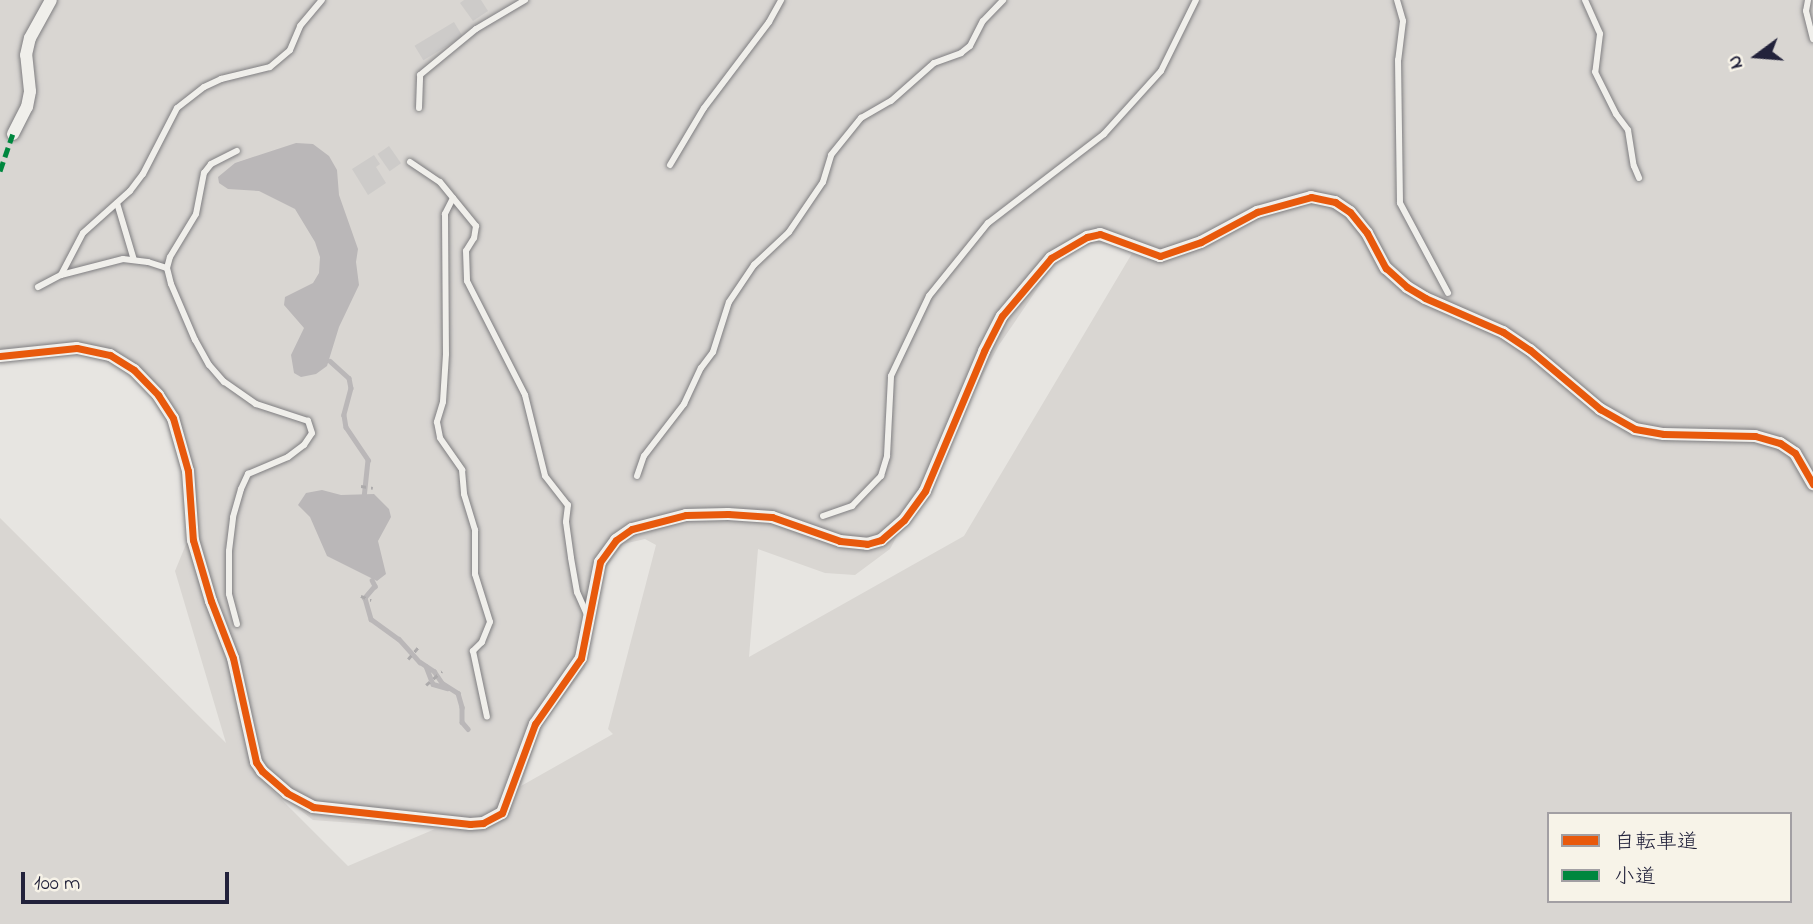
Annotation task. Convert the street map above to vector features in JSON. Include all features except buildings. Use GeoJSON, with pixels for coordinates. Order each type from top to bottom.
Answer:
{"type":"FeatureCollection","features":[{"type":"Feature","properties":{"kind":"street"},"geometry":{"type":"LineString","coordinates":[[13,134],[27,107],[30,91],[26,55],[30,38],[51,0]]}},
{"type":"Feature","properties":{"kind":"street"},"geometry":{"type":"LineString","coordinates":[[0,356],[77,348],[110,355],[134,370],[158,395],[173,418],[188,471],[193,540],[211,601],[233,659],[256,762],[287,793],[313,807],[470,824],[494,819],[502,813],[535,724],[581,658],[600,562],[616,540],[632,529],[686,515],[728,514],[772,517],[848,542],[867,544],[881,540],[904,520],[925,491],[984,351],[1002,316],[1051,258],[1075,242],[1100,234],[1160,256],[1201,242],[1257,212],[1311,197],[1335,202],[1350,212],[1367,233],[1386,268],[1407,287],[1503,332],[1530,350],[1600,409],[1635,429],[1664,434],[1755,436],[1780,443],[1795,453],[1813,484]]}},
{"type":"Feature","properties":{"kind":"lane"},"geometry":{"type":"LineString","coordinates":[[61,275],[83,233],[117,203],[143,174],[177,108],[204,87],[221,79],[270,67],[290,50],[300,26],[322,0]]}},
{"type":"Feature","properties":{"kind":"lane"},"geometry":{"type":"LineString","coordinates":[[419,108],[419,75],[476,29],[525,0]]}},
{"type":"Feature","properties":{"kind":"lane"},"geometry":{"type":"LineString","coordinates":[[670,165],[704,108],[769,22],[781,0]]}},
{"type":"Feature","properties":{"kind":"lane"},"geometry":{"type":"LineString","coordinates":[[638,476],[644,456],[684,404],[701,368],[713,352],[729,302],[754,265],[789,232],[823,182],[831,155],[861,118],[891,101],[934,63],[961,53],[970,46],[983,20],[1003,0]]}},
{"type":"Feature","properties":{"kind":"lane"},"geometry":{"type":"LineString","coordinates":[[823,516],[852,506],[881,476],[887,456],[891,376],[929,296],[988,223],[1104,134],[1167,62],[1196,0]]}},
{"type":"Feature","properties":{"kind":"lane"},"geometry":{"type":"LineString","coordinates":[[1397,0],[1403,21],[1398,60],[1400,203],[1448,293]]}},
{"type":"Feature","properties":{"kind":"lane"},"geometry":{"type":"LineString","coordinates":[[1585,0],[1600,34],[1595,72],[1628,130],[1634,166],[1639,178]]}},
{"type":"Feature","properties":{"kind":"lane"},"geometry":{"type":"LineString","coordinates":[[1808,0],[1806,11],[1813,39]]}},
{"type":"Feature","properties":{"kind":"lane"},"geometry":{"type":"LineString","coordinates":[[236,624],[229,594],[229,551],[233,517],[241,489],[248,474],[288,457],[304,445],[311,438],[312,426],[293,415],[256,404],[224,382],[209,366],[195,340],[167,268],[170,257],[196,214],[204,173],[211,164],[237,151]]}},
{"type":"Feature","properties":{"kind":"lane"},"geometry":{"type":"LineString","coordinates":[[410,162],[440,182],[476,226],[474,238],[466,251],[467,281],[525,395],[545,477],[568,505],[566,522],[570,558],[577,592],[589,621]]}},
{"type":"Feature","properties":{"kind":"lane"},"geometry":{"type":"LineString","coordinates":[[453,198],[445,214],[446,354],[443,402],[437,422],[440,438],[462,470],[464,494],[475,530],[475,574],[490,622],[482,642],[473,651],[487,718]]}},
{"type":"Feature","properties":{"kind":"lane"},"geometry":{"type":"LineString","coordinates":[[117,203],[134,260]]}},
{"type":"Feature","properties":{"kind":"lane"},"geometry":{"type":"LineString","coordinates":[[38,287],[61,275],[123,259],[167,268]]}},
{"type":"Feature","properties":{"kind":"path"},"geometry":{"type":"LineString","coordinates":[[361,486],[373,488]]}},
{"type":"Feature","properties":{"kind":"path"},"geometry":{"type":"LineString","coordinates":[[362,596],[371,600]]}},
{"type":"Feature","properties":{"kind":"path"},"geometry":{"type":"LineString","coordinates":[[408,659],[420,645]]}},
{"type":"Feature","properties":{"kind":"path"},"geometry":{"type":"LineString","coordinates":[[426,685],[442,671]]}},
{"type":"Feature","properties":{"kind":"shaded area"},"geometry":{"type":"Polygon","coordinates":[[[0,0],[1813,0],[1813,924],[0,924],[0,518],[226,743],[175,571],[196,520],[193,471],[151,380],[125,357],[85,343],[0,354],[0,0]],[[1090,244],[1057,260],[999,345],[890,549],[855,575],[825,573],[758,549],[749,657],[964,536],[1137,245],[1090,244]],[[645,539],[623,544],[601,575],[585,668],[540,728],[521,786],[613,734],[608,729],[656,545],[645,539]],[[265,783],[348,866],[435,829],[313,820],[265,783]]]}},
{"type":"Feature","properties":{"kind":"shaded area"},"geometry":{"type":"Polygon","coordinates":[[[296,143],[313,144],[329,156],[337,170],[339,195],[358,249],[356,262],[359,285],[339,327],[327,366],[316,374],[301,377],[294,373],[291,355],[304,328],[284,305],[285,297],[313,283],[319,273],[320,257],[315,242],[295,209],[259,191],[228,189],[219,183],[218,177],[235,163],[296,143]]]}},
{"type":"Feature","properties":{"kind":"shaded area"},"geometry":{"type":"Polygon","coordinates":[[[322,490],[341,495],[374,494],[389,509],[391,517],[378,541],[386,574],[377,581],[327,556],[310,517],[298,505],[306,493],[322,490]]]}},
{"type":"Feature","properties":{"kind":"waterway"},"geometry":{"type":"LineString","coordinates":[[330,361],[349,378],[351,388],[344,415],[346,427],[368,460],[364,496]]}},
{"type":"Feature","properties":{"kind":"waterway"},"geometry":{"type":"LineString","coordinates":[[372,580],[375,586],[365,598],[371,619],[399,639],[420,662],[434,671],[442,683],[458,693],[462,722],[468,729]]}},
{"type":"Feature","properties":{"kind":"waterway"},"geometry":{"type":"LineString","coordinates":[[426,666],[433,684],[447,688]]}},
{"type":"Feature","properties":{"kind":"marked path"},"geometry":{"type":"LineString","coordinates":[[0,171],[13,134]]}},
{"type":"Feature","properties":{"kind":"cycle path"},"geometry":{"type":"LineString","coordinates":[[0,356],[77,348],[110,355],[134,370],[158,395],[173,418],[188,471],[193,540],[211,601],[233,658],[256,762],[262,771],[287,793],[313,807],[470,824],[483,823],[502,813],[535,724],[581,658],[600,562],[616,540],[632,529],[686,515],[728,514],[772,517],[840,541],[867,544],[881,540],[904,520],[925,491],[984,351],[1002,316],[1051,258],[1087,237],[1100,234],[1160,256],[1201,242],[1257,212],[1311,197],[1335,202],[1350,212],[1367,233],[1386,268],[1407,287],[1425,298],[1503,332],[1530,350],[1600,409],[1635,429],[1664,434],[1755,436],[1780,443],[1795,453],[1813,484]]}}]}
